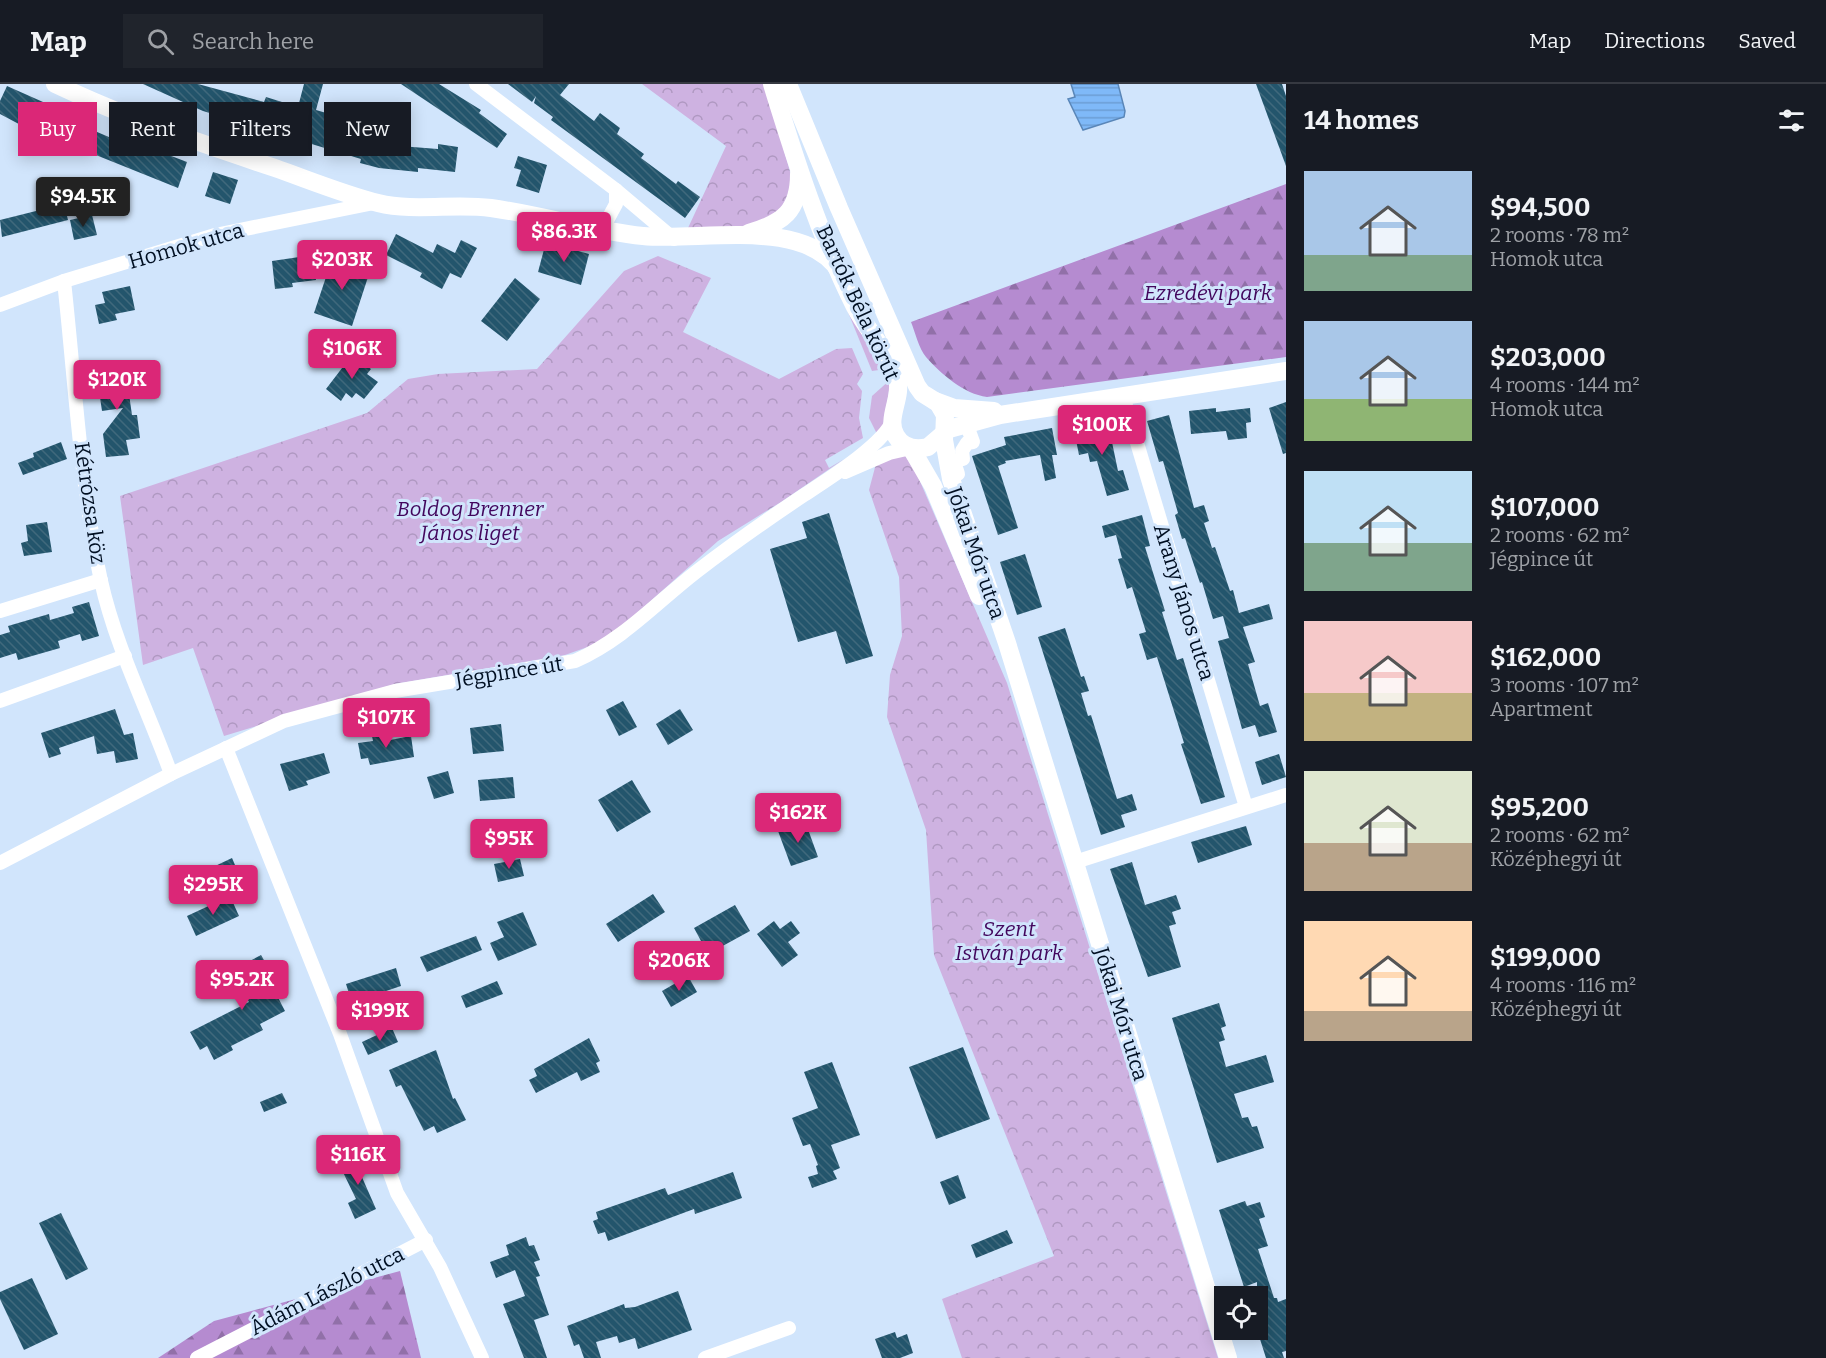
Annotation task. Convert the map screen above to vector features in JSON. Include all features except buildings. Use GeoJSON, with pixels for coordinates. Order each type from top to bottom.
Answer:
{"type":"FeatureCollection","features":[{"type":"Feature","properties":{"kind":"street"},"geometry":{"type":"LineString","coordinates":[[55,84],[88,91],[162,131],[376,202],[416,208],[492,208],[602,230],[674,239],[741,235],[799,242],[825,257],[840,272]]}},
{"type":"Feature","properties":{"kind":"street"},"geometry":{"type":"LineString","coordinates":[[476,84],[616,190],[674,239]]}},
{"type":"Feature","properties":{"kind":"street","name":"Bartók Béla körút"},"geometry":{"type":"LineString","coordinates":[[772,84],[798,163],[840,272],[856,308],[882,346],[897,378],[898,391],[894,414],[896,436],[911,448]]}},
{"type":"Feature","properties":{"kind":"street","name":"Bartók Béla körút"},"geometry":{"type":"LineString","coordinates":[[788,84],[839,208],[914,379],[922,393],[932,399],[945,415],[944,434]]}},
{"type":"Feature","properties":{"kind":"street"},"geometry":{"type":"LineString","coordinates":[[778,221],[790,212],[797,196],[798,163]]}},
{"type":"Feature","properties":{"kind":"street"},"geometry":{"type":"LineString","coordinates":[[602,230],[616,204],[616,190]]}},
{"type":"Feature","properties":{"kind":"street","name":"Homok utca"},"geometry":{"type":"LineString","coordinates":[[0,305],[64,281],[215,235],[376,202]]}},
{"type":"Feature","properties":{"kind":"street"},"geometry":{"type":"LineString","coordinates":[[741,235],[778,221],[817,215],[839,208]]}},
{"type":"Feature","properties":{"kind":"street","name":"Kétrózsa köz"},"geometry":{"type":"LineString","coordinates":[[64,281],[87,483],[101,580],[125,656],[169,768]]}},
{"type":"Feature","properties":{"kind":"street"},"geometry":{"type":"LineString","coordinates":[[911,448],[930,447],[944,434],[962,425],[1023,411],[1286,371]]}},
{"type":"Feature","properties":{"kind":"street","name":"Arany János utca"},"geometry":{"type":"LineString","coordinates":[[1123,396],[1246,807]]}},
{"type":"Feature","properties":{"kind":"street"},"geometry":{"type":"LineString","coordinates":[[894,414],[909,397],[932,399],[960,408],[1023,411]]}},
{"type":"Feature","properties":{"kind":"street","name":"Jégpince út"},"geometry":{"type":"LineString","coordinates":[[0,863],[169,768],[226,748],[284,721],[395,691],[575,661],[599,651],[620,637],[695,573],[819,486],[881,438],[889,430],[894,414]]}},
{"type":"Feature","properties":{"kind":"street"},"geometry":{"type":"LineString","coordinates":[[969,431],[973,442],[968,443],[962,451],[963,459],[954,461],[970,509],[979,561]]}},
{"type":"Feature","properties":{"kind":"street","name":"Jókai Mór utca"},"geometry":{"type":"LineString","coordinates":[[944,434],[951,479],[1075,862],[1228,1358]]}},
{"type":"Feature","properties":{"kind":"street","name":"Jégpince út"},"geometry":{"type":"LineString","coordinates":[[819,486],[884,455],[911,448]]}},
{"type":"Feature","properties":{"kind":"street","name":"Jókai Mór utca"},"geometry":{"type":"LineString","coordinates":[[911,448],[933,486],[1014,671]]}},
{"type":"Feature","properties":{"kind":"street","name":"Kétrózsa köz"},"geometry":{"type":"LineString","coordinates":[[0,611],[101,580]]}},
{"type":"Feature","properties":{"kind":"street"},"geometry":{"type":"LineString","coordinates":[[0,701],[125,656]]}},
{"type":"Feature","properties":{"kind":"street"},"geometry":{"type":"LineString","coordinates":[[226,748],[340,1034],[393,1182],[426,1240],[482,1358]]}},
{"type":"Feature","properties":{"kind":"street"},"geometry":{"type":"LineString","coordinates":[[1075,862],[1286,795]]}},
{"type":"Feature","properties":{"kind":"street","name":"Ádám László utca"},"geometry":{"type":"LineString","coordinates":[[197,1358],[426,1240]]}},
{"type":"Feature","properties":{"kind":"street"},"geometry":{"type":"LineString","coordinates":[[705,1358],[789,1329]]}},
{"type":"Feature","properties":{"kind":"green space"},"geometry":{"type":"Polygon","coordinates":[[[642,84],[765,84],[793,182],[780,213],[740,228],[688,228],[726,146],[642,84]]]}},
{"type":"Feature","properties":{"kind":"green space","name":"Ezredévi park"},"geometry":{"type":"Polygon","coordinates":[[[1286,184],[1286,357],[987,397],[970,392],[954,382],[926,357],[919,345],[911,322],[1286,184]]]}},
{"type":"Feature","properties":{"kind":"green space","name":"Boldog Brenner János liget"},"geometry":{"type":"Polygon","coordinates":[[[658,256],[711,278],[683,332],[779,379],[836,349],[852,348],[863,374],[857,384],[862,391],[859,418],[863,438],[825,460],[829,468],[844,459],[718,541],[618,630],[596,644],[565,655],[395,684],[224,736],[193,648],[143,665],[120,496],[367,413],[408,379],[438,374],[537,369],[624,271],[658,256]]]}},
{"type":"Feature","properties":{"kind":"green space"},"geometry":{"type":"Polygon","coordinates":[[[839,290],[886,369],[872,371],[839,290]]]}},
{"type":"Feature","properties":{"kind":"green space"},"geometry":{"type":"Polygon","coordinates":[[[891,379],[883,426],[877,434],[869,418],[872,396],[891,379]]]}},
{"type":"Feature","properties":{"kind":"green space","name":"Szent István park"},"geometry":{"type":"Polygon","coordinates":[[[902,451],[916,472],[1007,683],[1218,1358],[962,1358],[942,1299],[1054,1256],[934,955],[926,830],[887,717],[890,675],[902,636],[899,577],[869,490],[877,460],[902,451]]]}},
{"type":"Feature","properties":{"kind":"green space"},"geometry":{"type":"Polygon","coordinates":[[[400,1271],[421,1358],[158,1358],[214,1321],[400,1271]]]}},
{"type":"Feature","properties":{"kind":"water"},"geometry":{"type":"Polygon","coordinates":[[[1071,84],[1118,84],[1125,111],[1124,117],[1083,130],[1068,99],[1075,97],[1071,84]]]}}]}
